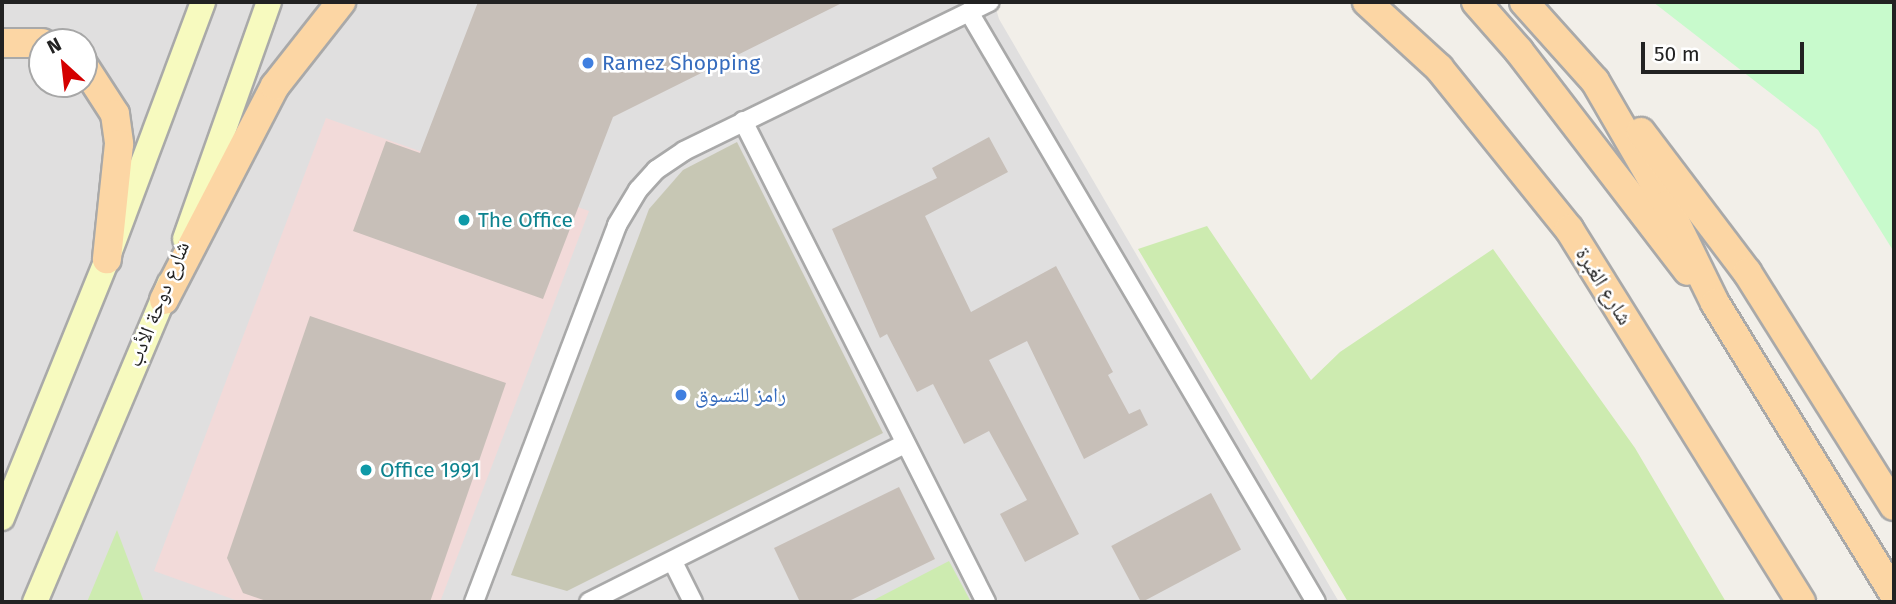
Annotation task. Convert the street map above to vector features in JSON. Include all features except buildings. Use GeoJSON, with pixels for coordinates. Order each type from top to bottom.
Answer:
{"type":"FeatureCollection","features":[{"type":"Feature","properties":{"kind":"main road"},"geometry":{"type":"LineString","coordinates":[[2,518],[107,259],[203,2]]}},
{"type":"Feature","properties":{"kind":"main road","name":"شارع دوحة الأدب"},"geometry":{"type":"LineString","coordinates":[[35,602],[118,398],[163,300],[270,2]]}},
{"type":"Feature","properties":{"kind":"main road"},"geometry":{"type":"LineString","coordinates":[[163,300],[275,86],[341,2]]}},
{"type":"Feature","properties":{"kind":"main road","name":"شارع الغبرة"},"geometry":{"type":"LineString","coordinates":[[1367,2],[1439,68],[1569,229],[1801,602]]}},
{"type":"Feature","properties":{"kind":"main road"},"geometry":{"type":"LineString","coordinates":[[1476,2],[1715,303]]}},
{"type":"Feature","properties":{"kind":"main road"},"geometry":{"type":"LineString","coordinates":[[1524,2],[1658,152],[1747,272],[1894,506]]}},
{"type":"Feature","properties":{"kind":"main road"},"geometry":{"type":"LineString","coordinates":[[2,43],[28,43]]}},
{"type":"Feature","properties":{"kind":"main road"},"geometry":{"type":"LineString","coordinates":[[1595,81],[1667,205],[1715,303],[1894,594]]}},
{"type":"Feature","properties":{"kind":"main road"},"geometry":{"type":"LineString","coordinates":[[98,88],[115,114],[119,144],[107,259]]}},
{"type":"Feature","properties":{"kind":"street"},"geometry":{"type":"LineString","coordinates":[[474,602],[625,208],[656,170],[743,121],[990,2]]}},
{"type":"Feature","properties":{"kind":"street"},"geometry":{"type":"LineString","coordinates":[[969,12],[1316,602]]}},
{"type":"Feature","properties":{"kind":"street"},"geometry":{"type":"LineString","coordinates":[[743,121],[986,602]]}},
{"type":"Feature","properties":{"kind":"street"},"geometry":{"type":"LineString","coordinates":[[589,602],[904,444]]}},
{"type":"Feature","properties":{"kind":"street"},"geometry":{"type":"LineString","coordinates":[[673,562],[693,602]]}},
{"type":"Feature","properties":{"kind":"shaded area"},"geometry":{"type":"Polygon","coordinates":[[[2,2],[994,2],[999,19],[1339,602],[2,602],[2,2]]]}},
{"type":"Feature","properties":{"kind":"shaded area"},"geometry":{"type":"Polygon","coordinates":[[[326,118],[589,211],[440,602],[241,602],[154,571],[326,118]]]}},
{"type":"Feature","properties":{"kind":"shaded area"},"geometry":{"type":"Polygon","coordinates":[[[737,142],[883,433],[567,591],[511,575],[649,209],[683,170],[737,142]]]}},
{"type":"Feature","properties":{"kind":"green space"},"geometry":{"type":"Polygon","coordinates":[[[1653,2],[1894,2],[1894,252],[1818,130],[1653,2]]]}},
{"type":"Feature","properties":{"kind":"green space"},"geometry":{"type":"Polygon","coordinates":[[[1207,226],[1311,380],[1340,352],[1493,249],[1635,448],[1726,602],[1348,602],[1138,249],[1207,226]]]}},
{"type":"Feature","properties":{"kind":"green space"},"geometry":{"type":"Polygon","coordinates":[[[117,530],[144,602],[87,602],[117,530]]]}},
{"type":"Feature","properties":{"kind":"green space"},"geometry":{"type":"Polygon","coordinates":[[[949,561],[971,602],[870,602],[949,561]]]}},
{"type":"Feature","properties":{"kind":"place","name":"Ramez Shopping"},"geometry":{"type":"Point","coordinates":[588,63]}},
{"type":"Feature","properties":{"kind":"place","name":"The Office"},"geometry":{"type":"Point","coordinates":[464,220]}},
{"type":"Feature","properties":{"kind":"place","name":"رامز للتسوق"},"geometry":{"type":"Point","coordinates":[681,395]}},
{"type":"Feature","properties":{"kind":"place","name":"Office 1991"},"geometry":{"type":"Point","coordinates":[366,470]}}]}
